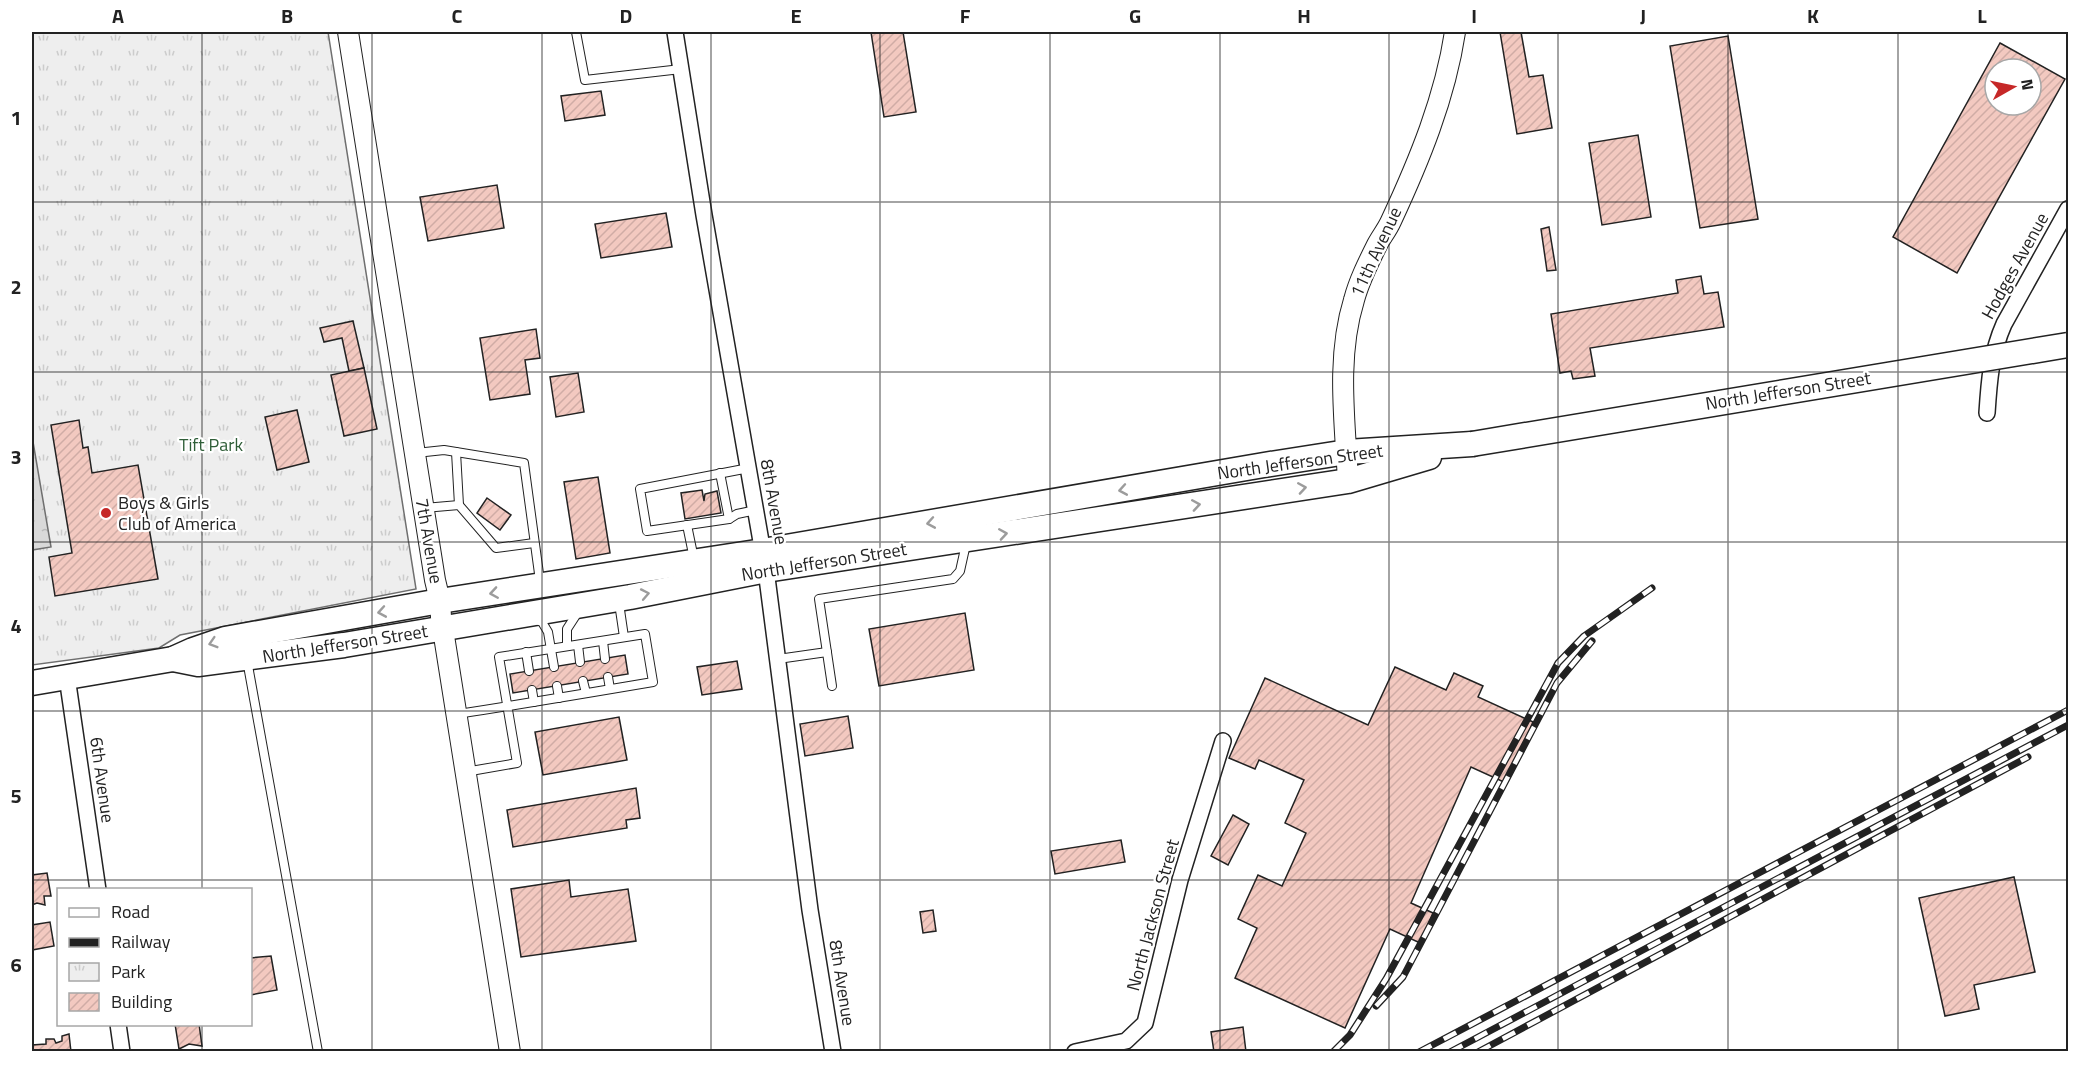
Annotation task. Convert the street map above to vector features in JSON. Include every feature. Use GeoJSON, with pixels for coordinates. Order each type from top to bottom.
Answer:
{"type":"FeatureCollection","features":[{"type":"Feature","properties":{"kind":"main road","name":"North Jefferson Street"},"geometry":{"type":"LineString","coordinates":[[172,659],[198,664],[246,659],[524,615],[618,599],[764,560],[1347,452],[1472,444],[2068,345]]}},
{"type":"Feature","properties":{"kind":"main road","name":"North Jefferson Street"},"geometry":{"type":"LineString","coordinates":[[32,683],[172,659],[225,639],[440,601],[695,562],[764,560],[967,539],[1348,481],[1472,444]]}},
{"type":"Feature","properties":{"kind":"street","name":"7th Avenue"},"geometry":{"type":"LineString","coordinates":[[348,32],[510,1052]]}},
{"type":"Feature","properties":{"kind":"street","name":"8th Avenue"},"geometry":{"type":"LineString","coordinates":[[675,32],[764,560],[810,910],[833,1052]]}},
{"type":"Feature","properties":{"kind":"street","name":"11th Avenue"},"geometry":{"type":"LineString","coordinates":[[1348,481],[1343,356],[1353,300],[1369,261],[1389,225],[1425,144],[1446,74],[1455,32]]}},
{"type":"Feature","properties":{"kind":"street","name":"Hodges Avenue"},"geometry":{"type":"LineString","coordinates":[[1987,413],[1996,342],[2068,209]]}},
{"type":"Feature","properties":{"kind":"street","name":"6th Avenue"},"geometry":{"type":"LineString","coordinates":[[67,677],[98,888]]}},
{"type":"Feature","properties":{"kind":"street","name":"North Jackson Street"},"geometry":{"type":"LineString","coordinates":[[1075,1052],[1126,1041],[1145,1023],[1180,880],[1223,741]]}},
{"type":"Feature","properties":{"kind":"street"},"geometry":{"type":"LineString","coordinates":[[118,1026],[122,1052]]}},
{"type":"Feature","properties":{"kind":"lane"},"geometry":{"type":"LineString","coordinates":[[576,32],[585,80],[681,69]]}},
{"type":"Feature","properties":{"kind":"lane"},"geometry":{"type":"LineString","coordinates":[[415,453],[444,450],[524,463],[540,586]]}},
{"type":"Feature","properties":{"kind":"lane"},"geometry":{"type":"LineString","coordinates":[[456,452],[459,505],[496,548],[534,543]]}},
{"type":"Feature","properties":{"kind":"lane"},"geometry":{"type":"LineString","coordinates":[[749,468],[640,489],[647,531],[729,519],[737,514],[756,510]]}},
{"type":"Feature","properties":{"kind":"lane"},"geometry":{"type":"LineString","coordinates":[[720,473],[729,519]]}},
{"type":"Feature","properties":{"kind":"lane"},"geometry":{"type":"LineString","coordinates":[[423,508],[459,505]]}},
{"type":"Feature","properties":{"kind":"lane"},"geometry":{"type":"LineString","coordinates":[[687,525],[695,562]]}},
{"type":"Feature","properties":{"kind":"lane"},"geometry":{"type":"LineString","coordinates":[[832,686],[819,599],[953,579],[960,571],[967,539]]}},
{"type":"Feature","properties":{"kind":"lane"},"geometry":{"type":"LineString","coordinates":[[618,599],[624,637]]}},
{"type":"Feature","properties":{"kind":"lane"},"geometry":{"type":"LineString","coordinates":[[567,646],[567,628],[574,614],[586,604]]}},
{"type":"Feature","properties":{"kind":"lane"},"geometry":{"type":"LineString","coordinates":[[524,615],[542,622],[548,632],[554,667]]}},
{"type":"Feature","properties":{"kind":"lane"},"geometry":{"type":"LineString","coordinates":[[456,715],[507,706],[653,682],[645,634],[499,657],[507,706],[517,763],[465,772]]}},
{"type":"Feature","properties":{"kind":"lane"},"geometry":{"type":"LineString","coordinates":[[603,641],[605,658]]}},
{"type":"Feature","properties":{"kind":"lane"},"geometry":{"type":"LineString","coordinates":[[578,645],[580,663]]}},
{"type":"Feature","properties":{"kind":"lane"},"geometry":{"type":"LineString","coordinates":[[526,652],[529,671]]}},
{"type":"Feature","properties":{"kind":"lane"},"geometry":{"type":"LineString","coordinates":[[778,659],[827,652]]}},
{"type":"Feature","properties":{"kind":"lane"},"geometry":{"type":"LineString","coordinates":[[246,659],[318,1052]]}},
{"type":"Feature","properties":{"kind":"lane"},"geometry":{"type":"LineString","coordinates":[[608,677],[610,689]]}},
{"type":"Feature","properties":{"kind":"lane"},"geometry":{"type":"LineString","coordinates":[[583,681],[586,693]]}},
{"type":"Feature","properties":{"kind":"lane"},"geometry":{"type":"LineString","coordinates":[[557,686],[559,698]]}},
{"type":"Feature","properties":{"kind":"lane"},"geometry":{"type":"LineString","coordinates":[[532,690],[534,702]]}},
{"type":"Feature","properties":{"kind":"green space","name":"Tift Park"},"geometry":{"type":"Polygon","coordinates":[[[32,32],[328,32],[416,589],[180,635],[159,648],[32,665],[32,32]]]}},
{"type":"Feature","properties":{"kind":"water"},"geometry":{"type":"Polygon","coordinates":[[[32,436],[51,547],[32,550],[32,436]]]}},
{"type":"Feature","properties":{"kind":"building"},"geometry":{"type":"Polygon","coordinates":[[[871,32],[903,32],[916,112],[884,117],[871,32]]]}},
{"type":"Feature","properties":{"kind":"building"},"geometry":{"type":"Polygon","coordinates":[[[1500,32],[1521,32],[1529,77],[1543,75],[1552,128],[1517,134],[1500,32]]]}},
{"type":"Feature","properties":{"kind":"building"},"geometry":{"type":"Polygon","coordinates":[[[1728,36],[1758,219],[1700,228],[1670,46],[1728,36]]]}},
{"type":"Feature","properties":{"kind":"building"},"geometry":{"type":"Polygon","coordinates":[[[2000,43],[2025,57],[1992,57],[2000,43]]]}},
{"type":"Feature","properties":{"kind":"building"},"geometry":{"type":"Polygon","coordinates":[[[2043,67],[2065,79],[1957,273],[1893,237],[1983,74],[1983,117],[2043,117],[2043,67]]]}},
{"type":"Feature","properties":{"kind":"building"},"geometry":{"type":"Polygon","coordinates":[[[601,91],[605,115],[565,121],[561,96],[601,91]]]}},
{"type":"Feature","properties":{"kind":"building"},"geometry":{"type":"Polygon","coordinates":[[[1638,135],[1651,217],[1602,225],[1589,143],[1638,135]]]}},
{"type":"Feature","properties":{"kind":"building"},"geometry":{"type":"Polygon","coordinates":[[[497,185],[504,228],[428,241],[420,197],[497,185]]]}},
{"type":"Feature","properties":{"kind":"building"},"geometry":{"type":"Polygon","coordinates":[[[666,213],[672,247],[601,258],[595,224],[666,213]]]}},
{"type":"Feature","properties":{"kind":"building"},"geometry":{"type":"Polygon","coordinates":[[[1549,227],[1556,270],[1547,271],[1541,229],[1549,227]]]}},
{"type":"Feature","properties":{"kind":"building"},"geometry":{"type":"Polygon","coordinates":[[[1701,276],[1704,294],[1718,292],[1724,327],[1590,348],[1595,376],[1573,379],[1571,371],[1560,373],[1551,314],[1678,293],[1676,280],[1701,276]]]}},
{"type":"Feature","properties":{"kind":"building"},"geometry":{"type":"Polygon","coordinates":[[[353,321],[364,368],[349,371],[342,338],[324,342],[320,328],[353,321]]]}},
{"type":"Feature","properties":{"kind":"building"},"geometry":{"type":"Polygon","coordinates":[[[536,329],[540,358],[525,360],[530,394],[490,400],[480,338],[536,329]]]}},
{"type":"Feature","properties":{"kind":"building"},"geometry":{"type":"Polygon","coordinates":[[[364,368],[377,429],[344,436],[331,375],[364,368]]]}},
{"type":"Feature","properties":{"kind":"building"},"geometry":{"type":"Polygon","coordinates":[[[578,373],[584,412],[556,417],[550,377],[578,373]]]}},
{"type":"Feature","properties":{"kind":"building"},"geometry":{"type":"Polygon","coordinates":[[[297,410],[309,462],[277,470],[265,417],[297,410]]]}},
{"type":"Feature","properties":{"kind":"building","name":"Boys & Girls Club of America"},"geometry":{"type":"Polygon","coordinates":[[[79,420],[83,448],[88,447],[92,473],[138,465],[158,579],[55,596],[49,557],[72,553],[51,425],[79,420]]]}},
{"type":"Feature","properties":{"kind":"building"},"geometry":{"type":"Polygon","coordinates":[[[598,477],[610,553],[576,559],[564,482],[598,477]]]}},
{"type":"Feature","properties":{"kind":"building"},"geometry":{"type":"Polygon","coordinates":[[[702,490],[704,501],[705,494],[717,491],[721,513],[685,519],[681,493],[702,490]]]}},
{"type":"Feature","properties":{"kind":"building"},"geometry":{"type":"Polygon","coordinates":[[[487,498],[511,515],[500,530],[477,513],[487,498]]]}},
{"type":"Feature","properties":{"kind":"building"},"geometry":{"type":"Polygon","coordinates":[[[965,613],[974,670],[879,686],[869,629],[965,613]]]}},
{"type":"Feature","properties":{"kind":"building"},"geometry":{"type":"Polygon","coordinates":[[[625,655],[628,674],[513,693],[510,674],[625,655]]]}},
{"type":"Feature","properties":{"kind":"building"},"geometry":{"type":"Polygon","coordinates":[[[737,661],[742,689],[702,695],[697,667],[737,661]]]}},
{"type":"Feature","properties":{"kind":"building"},"geometry":{"type":"Polygon","coordinates":[[[1395,667],[1446,690],[1454,673],[1483,686],[1478,697],[1533,722],[1506,783],[1471,767],[1411,903],[1433,913],[1420,943],[1390,929],[1345,1028],[1235,978],[1257,928],[1238,919],[1258,875],[1282,886],[1306,833],[1285,823],[1304,780],[1259,760],[1255,769],[1229,758],[1265,678],[1368,725],[1395,667]]]}},
{"type":"Feature","properties":{"kind":"building"},"geometry":{"type":"Polygon","coordinates":[[[848,716],[853,748],[805,756],[800,724],[848,716]]]}},
{"type":"Feature","properties":{"kind":"building"},"geometry":{"type":"Polygon","coordinates":[[[619,717],[627,760],[543,775],[535,732],[619,717]]]}},
{"type":"Feature","properties":{"kind":"building"},"geometry":{"type":"Polygon","coordinates":[[[636,788],[640,818],[626,820],[627,828],[513,847],[507,810],[636,788]]]}},
{"type":"Feature","properties":{"kind":"building"},"geometry":{"type":"Polygon","coordinates":[[[1233,815],[1249,824],[1228,865],[1211,856],[1233,815]]]}},
{"type":"Feature","properties":{"kind":"building"},"geometry":{"type":"Polygon","coordinates":[[[1121,840],[1125,862],[1055,874],[1051,851],[1121,840]]]}},
{"type":"Feature","properties":{"kind":"building"},"geometry":{"type":"Polygon","coordinates":[[[47,873],[51,896],[44,896],[45,905],[37,903],[32,905],[32,875],[47,873]]]}},
{"type":"Feature","properties":{"kind":"building"},"geometry":{"type":"Polygon","coordinates":[[[2014,877],[2035,972],[1974,985],[1979,1009],[1945,1016],[1919,898],[2014,877]]]}},
{"type":"Feature","properties":{"kind":"building"},"geometry":{"type":"Polygon","coordinates":[[[569,880],[571,897],[628,889],[636,941],[521,957],[511,889],[569,880]]]}},
{"type":"Feature","properties":{"kind":"building"},"geometry":{"type":"Polygon","coordinates":[[[933,910],[936,931],[923,933],[920,912],[933,910]]]}},
{"type":"Feature","properties":{"kind":"building"},"geometry":{"type":"Polygon","coordinates":[[[50,922],[54,946],[32,950],[32,925],[50,922]]]}},
{"type":"Feature","properties":{"kind":"building"},"geometry":{"type":"Polygon","coordinates":[[[271,956],[277,990],[252,995],[252,958],[271,956]]]}},
{"type":"Feature","properties":{"kind":"building"},"geometry":{"type":"Polygon","coordinates":[[[175,1026],[199,1026],[202,1046],[189,1044],[179,1049],[175,1026]]]}},
{"type":"Feature","properties":{"kind":"building"},"geometry":{"type":"Polygon","coordinates":[[[1243,1027],[1246,1052],[1214,1052],[1211,1032],[1243,1027]]]}},
{"type":"Feature","properties":{"kind":"building"},"geometry":{"type":"Polygon","coordinates":[[[69,1034],[71,1052],[32,1052],[32,1045],[46,1044],[46,1039],[54,1039],[56,1043],[62,1041],[62,1036],[69,1034]]]}},
{"type":"Feature","properties":{"kind":"railway"},"geometry":{"type":"LineString","coordinates":[[1333,1052],[1350,1035],[1386,979],[1558,663],[1584,636],[1652,588]]}},
{"type":"Feature","properties":{"kind":"railway"},"geometry":{"type":"LineString","coordinates":[[1376,1006],[1403,977],[1557,683],[1592,641]]}},
{"type":"Feature","properties":{"kind":"railway"},"geometry":{"type":"LineString","coordinates":[[1419,1052],[2068,710]]}},
{"type":"Feature","properties":{"kind":"railway"},"geometry":{"type":"LineString","coordinates":[[1450,1052],[2068,725]]}},
{"type":"Feature","properties":{"kind":"railway"},"geometry":{"type":"LineString","coordinates":[[1478,1052],[2028,757]]}},
{"type":"Feature","properties":{"kind":"place","name":"Boys & Girls Club of America"},"geometry":{"type":"Point","coordinates":[106,513]}}]}
